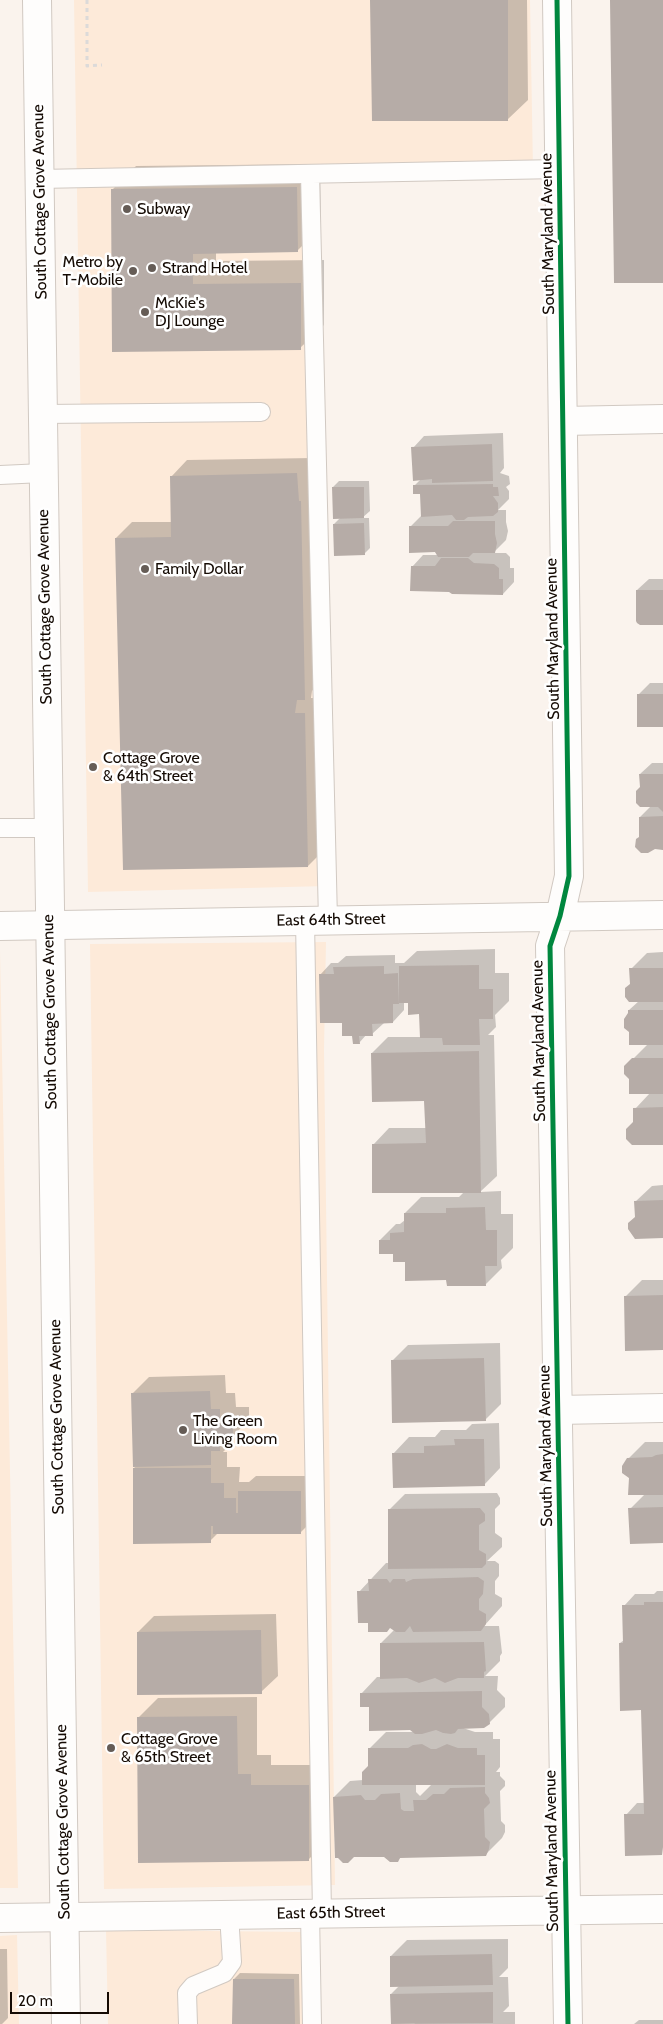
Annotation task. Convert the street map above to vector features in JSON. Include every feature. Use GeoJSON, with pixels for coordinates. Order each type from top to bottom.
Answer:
{"type":"FeatureCollection","features":[{"type":"Feature","properties":{"kind":"street","name":"South Cottage Grove Avenue"},"geometry":{"type":"LineString","coordinates":[[37,0],[66,2024]]}},
{"type":"Feature","properties":{"kind":"street","name":"South Maryland Avenue"},"geometry":{"type":"LineString","coordinates":[[557,0],[569,876],[560,916],[550,946],[568,2024]]}},
{"type":"Feature","properties":{"kind":"street"},"geometry":{"type":"LineString","coordinates":[[563,420],[663,419]]}},
{"type":"Feature","properties":{"kind":"street","name":"East 64th Street"},"geometry":{"type":"LineString","coordinates":[[0,926],[663,915]]}},
{"type":"Feature","properties":{"kind":"street"},"geometry":{"type":"LineString","coordinates":[[557,1410],[663,1408]]}},
{"type":"Feature","properties":{"kind":"street","name":"East 65th Street"},"geometry":{"type":"LineString","coordinates":[[0,1918],[663,1909]]}},
{"type":"Feature","properties":{"kind":"lane"},"geometry":{"type":"LineString","coordinates":[[39,179],[559,169]]}},
{"type":"Feature","properties":{"kind":"lane"},"geometry":{"type":"LineString","coordinates":[[310,174],[317,920],[316,1913],[312,2024]]}},
{"type":"Feature","properties":{"kind":"lane"},"geometry":{"type":"LineString","coordinates":[[42,414],[261,412]]}},
{"type":"Feature","properties":{"kind":"lane"},"geometry":{"type":"LineString","coordinates":[[0,475],[43,474]]}},
{"type":"Feature","properties":{"kind":"lane"},"geometry":{"type":"LineString","coordinates":[[0,828],[48,828]]}},
{"type":"Feature","properties":{"kind":"lane"},"geometry":{"type":"LineString","coordinates":[[188,2024],[187,1993],[193,1986],[224,1973],[232,1962],[229,1914]]}},
{"type":"Feature","properties":{"kind":"path"},"geometry":{"type":"LineString","coordinates":[[86,0],[87,66],[102,65]]}},
{"type":"Feature","properties":{"kind":"shaded area"},"geometry":{"type":"Polygon","coordinates":[[[74,0],[530,0],[533,170],[311,174],[327,886],[88,892],[74,0]]]}},
{"type":"Feature","properties":{"kind":"shaded area"},"geometry":{"type":"Polygon","coordinates":[[[326,942],[324,1050],[335,1885],[104,1889],[90,944],[326,942]]]}},
{"type":"Feature","properties":{"kind":"shaded area"},"geometry":{"type":"Polygon","coordinates":[[[0,950],[18,1888],[0,1888],[0,950]]]}},
{"type":"Feature","properties":{"kind":"shaded area"},"geometry":{"type":"Polygon","coordinates":[[[106,1930],[310,1932],[312,2024],[108,2024],[106,1930]]]}},
{"type":"Feature","properties":{"kind":"shaded area"},"geometry":{"type":"Polygon","coordinates":[[[17,1935],[19,2024],[0,2024],[0,1936],[17,1935]]]}},
{"type":"Feature","properties":{"kind":"building"},"geometry":{"type":"Polygon","coordinates":[[[370,0],[508,0],[508,121],[372,121],[370,0]]]}},
{"type":"Feature","properties":{"kind":"building"},"geometry":{"type":"Polygon","coordinates":[[[610,0],[663,0],[663,283],[614,283],[610,0]]]}},
{"type":"Feature","properties":{"kind":"building","name":"Strand Hotel"},"geometry":{"type":"Polygon","coordinates":[[[297,187],[298,252],[193,254],[193,284],[301,283],[301,350],[112,352],[111,189],[297,187]]]}},
{"type":"Feature","properties":{"kind":"building"},"geometry":{"type":"Polygon","coordinates":[[[492,444],[493,481],[432,483],[432,479],[413,481],[411,447],[492,444]]]}},
{"type":"Feature","properties":{"kind":"building"},"geometry":{"type":"Polygon","coordinates":[[[297,473],[299,501],[301,501],[305,700],[297,700],[295,713],[305,713],[308,867],[123,870],[115,538],[171,537],[170,476],[297,473]]]}},
{"type":"Feature","properties":{"kind":"building"},"geometry":{"type":"Polygon","coordinates":[[[493,484],[493,487],[498,487],[499,496],[493,496],[498,503],[498,512],[493,516],[468,517],[464,520],[456,520],[452,515],[421,517],[420,494],[413,494],[413,485],[493,484]]]}},
{"type":"Feature","properties":{"kind":"building"},"geometry":{"type":"Polygon","coordinates":[[[332,487],[364,487],[364,518],[333,519],[332,487]]]}},
{"type":"Feature","properties":{"kind":"building"},"geometry":{"type":"Polygon","coordinates":[[[453,521],[495,521],[497,543],[495,553],[473,553],[469,557],[438,557],[435,552],[409,553],[409,526],[448,526],[453,521]]]}},
{"type":"Feature","properties":{"kind":"building"},"geometry":{"type":"Polygon","coordinates":[[[364,523],[365,555],[334,556],[333,524],[364,523]]]}},
{"type":"Feature","properties":{"kind":"building"},"geometry":{"type":"Polygon","coordinates":[[[441,558],[468,558],[474,563],[494,564],[499,568],[499,579],[503,579],[503,595],[410,591],[411,566],[435,566],[441,558]]]}},
{"type":"Feature","properties":{"kind":"building"},"geometry":{"type":"Polygon","coordinates":[[[636,590],[663,590],[663,625],[640,625],[637,623],[636,590]]]}},
{"type":"Feature","properties":{"kind":"building"},"geometry":{"type":"Polygon","coordinates":[[[637,694],[663,694],[663,727],[637,727],[637,694]]]}},
{"type":"Feature","properties":{"kind":"building"},"geometry":{"type":"Polygon","coordinates":[[[639,774],[663,774],[663,812],[658,807],[640,807],[636,803],[636,791],[640,787],[639,774]]]}},
{"type":"Feature","properties":{"kind":"building"},"geometry":{"type":"Polygon","coordinates":[[[663,816],[663,850],[655,849],[648,853],[641,853],[635,847],[636,839],[639,837],[639,817],[663,816]]]}},
{"type":"Feature","properties":{"kind":"building"},"geometry":{"type":"Polygon","coordinates":[[[479,965],[479,989],[493,989],[493,1019],[479,1019],[480,1045],[443,1045],[442,1038],[420,1038],[419,1014],[408,1015],[408,1003],[399,1003],[399,966],[479,965]]]}},
{"type":"Feature","properties":{"kind":"building"},"geometry":{"type":"Polygon","coordinates":[[[384,966],[384,974],[398,973],[399,1004],[393,1004],[393,1023],[372,1024],[373,1036],[359,1036],[360,1044],[353,1044],[352,1036],[342,1036],[342,1023],[320,1023],[319,974],[334,974],[333,967],[384,966]]]}},
{"type":"Feature","properties":{"kind":"building"},"geometry":{"type":"Polygon","coordinates":[[[629,968],[663,968],[663,1002],[629,1002],[625,997],[625,988],[630,984],[629,968]]]}},
{"type":"Feature","properties":{"kind":"building"},"geometry":{"type":"Polygon","coordinates":[[[628,1010],[663,1010],[663,1045],[629,1045],[629,1032],[624,1028],[624,1019],[628,1010]]]}},
{"type":"Feature","properties":{"kind":"building"},"geometry":{"type":"Polygon","coordinates":[[[479,1051],[481,1193],[372,1193],[372,1144],[426,1143],[424,1101],[372,1102],[371,1053],[479,1051]]]}},
{"type":"Feature","properties":{"kind":"building"},"geometry":{"type":"Polygon","coordinates":[[[632,1058],[663,1058],[663,1094],[629,1094],[629,1079],[624,1074],[624,1066],[632,1058]]]}},
{"type":"Feature","properties":{"kind":"building"},"geometry":{"type":"Polygon","coordinates":[[[663,1107],[663,1145],[632,1145],[626,1139],[626,1129],[633,1122],[633,1108],[663,1107]]]}},
{"type":"Feature","properties":{"kind":"building"},"geometry":{"type":"Polygon","coordinates":[[[663,1200],[663,1238],[635,1239],[628,1229],[628,1223],[635,1217],[634,1201],[663,1200]]]}},
{"type":"Feature","properties":{"kind":"building"},"geometry":{"type":"Polygon","coordinates":[[[485,1207],[486,1230],[497,1230],[497,1266],[485,1266],[486,1286],[447,1286],[446,1280],[405,1281],[405,1262],[393,1262],[393,1254],[379,1254],[379,1240],[390,1240],[390,1233],[404,1232],[404,1213],[446,1213],[446,1208],[485,1207]]]}},
{"type":"Feature","properties":{"kind":"building"},"geometry":{"type":"Polygon","coordinates":[[[663,1295],[663,1350],[625,1351],[624,1296],[663,1295]]]}},
{"type":"Feature","properties":{"kind":"building"},"geometry":{"type":"Polygon","coordinates":[[[484,1358],[486,1421],[392,1423],[391,1360],[484,1358]]]}},
{"type":"Feature","properties":{"kind":"building","name":"The Green Living Room"},"geometry":{"type":"Polygon","coordinates":[[[210,1391],[211,1409],[220,1409],[220,1423],[233,1423],[233,1437],[220,1437],[220,1451],[211,1451],[211,1465],[133,1467],[131,1393],[210,1391]]]}},
{"type":"Feature","properties":{"kind":"building"},"geometry":{"type":"Polygon","coordinates":[[[454,1439],[484,1439],[485,1486],[393,1488],[392,1453],[424,1453],[424,1446],[455,1445],[454,1439]]]}},
{"type":"Feature","properties":{"kind":"building"},"geometry":{"type":"Polygon","coordinates":[[[663,1454],[663,1495],[628,1495],[629,1478],[622,1473],[622,1466],[627,1458],[652,1457],[663,1454]]]}},
{"type":"Feature","properties":{"kind":"building"},"geometry":{"type":"Polygon","coordinates":[[[133,1468],[211,1468],[211,1483],[224,1483],[224,1498],[236,1498],[236,1513],[238,1513],[238,1491],[301,1491],[301,1534],[213,1534],[213,1526],[211,1526],[211,1543],[133,1544],[133,1468]]]}},
{"type":"Feature","properties":{"kind":"building"},"geometry":{"type":"Polygon","coordinates":[[[663,1507],[663,1543],[630,1544],[628,1508],[663,1507]]]}},
{"type":"Feature","properties":{"kind":"building"},"geometry":{"type":"Polygon","coordinates":[[[480,1508],[485,1514],[485,1521],[479,1525],[479,1550],[486,1554],[486,1564],[482,1568],[388,1569],[388,1509],[480,1508]]]}},
{"type":"Feature","properties":{"kind":"building"},"geometry":{"type":"Polygon","coordinates":[[[478,1577],[484,1581],[483,1594],[479,1599],[479,1610],[486,1614],[486,1624],[481,1631],[413,1632],[410,1626],[405,1632],[396,1632],[390,1628],[387,1632],[368,1632],[368,1623],[358,1623],[357,1591],[369,1591],[368,1579],[387,1579],[390,1583],[393,1579],[405,1579],[406,1582],[413,1579],[478,1577]]]}},
{"type":"Feature","properties":{"kind":"building"},"geometry":{"type":"Polygon","coordinates":[[[644,1602],[663,1602],[663,1847],[662,1855],[625,1856],[624,1814],[644,1814],[641,1710],[620,1711],[619,1643],[623,1643],[622,1605],[644,1605],[644,1602]]]}},
{"type":"Feature","properties":{"kind":"building"},"geometry":{"type":"Polygon","coordinates":[[[261,1630],[262,1694],[137,1695],[137,1632],[261,1630]]]}},
{"type":"Feature","properties":{"kind":"building"},"geometry":{"type":"Polygon","coordinates":[[[484,1642],[486,1671],[484,1672],[484,1678],[458,1678],[445,1683],[435,1678],[419,1683],[407,1678],[380,1679],[380,1643],[484,1642]]]}},
{"type":"Feature","properties":{"kind":"building"},"geometry":{"type":"Polygon","coordinates":[[[482,1691],[482,1707],[489,1714],[490,1724],[484,1728],[458,1729],[455,1733],[451,1734],[436,1730],[422,1734],[415,1734],[410,1730],[369,1731],[369,1707],[360,1707],[360,1693],[482,1691]]]}},
{"type":"Feature","properties":{"kind":"building"},"geometry":{"type":"Polygon","coordinates":[[[237,1716],[238,1774],[251,1774],[251,1785],[309,1785],[309,1861],[138,1863],[137,1717],[237,1716]]]}},
{"type":"Feature","properties":{"kind":"building"},"geometry":{"type":"Polygon","coordinates":[[[422,1744],[431,1749],[447,1744],[458,1748],[477,1748],[477,1755],[485,1755],[485,1785],[362,1785],[362,1772],[368,1766],[368,1748],[408,1748],[413,1745],[422,1744]]]}},
{"type":"Feature","properties":{"kind":"building"},"geometry":{"type":"Polygon","coordinates":[[[485,1787],[485,1793],[490,1803],[484,1809],[485,1837],[490,1842],[486,1856],[400,1858],[398,1862],[390,1862],[384,1857],[354,1857],[348,1863],[343,1863],[338,1858],[335,1858],[333,1797],[361,1795],[365,1800],[375,1800],[381,1794],[400,1793],[401,1809],[404,1811],[414,1811],[413,1800],[426,1800],[433,1794],[444,1794],[450,1788],[485,1787]]]}},
{"type":"Feature","properties":{"kind":"building"},"geometry":{"type":"Polygon","coordinates":[[[492,1954],[493,1985],[390,1987],[390,1956],[492,1954]]]}},
{"type":"Feature","properties":{"kind":"building"},"geometry":{"type":"Polygon","coordinates":[[[233,1979],[294,1979],[295,2024],[232,2024],[233,1979]]]}},
{"type":"Feature","properties":{"kind":"building"},"geometry":{"type":"Polygon","coordinates":[[[493,1992],[493,2023],[391,2024],[390,1994],[493,1992]]]}},
{"type":"Feature","properties":{"kind":"cycle path"},"geometry":{"type":"LineString","coordinates":[[557,0],[569,876],[560,916],[550,946],[568,2024]]}},
{"type":"Feature","properties":{"kind":"place","name":"Subway"},"geometry":{"type":"Point","coordinates":[127,209]}},
{"type":"Feature","properties":{"kind":"place","name":"Strand Hotel"},"geometry":{"type":"Point","coordinates":[152,268]}},
{"type":"Feature","properties":{"kind":"place","name":"Metro by T-Mobile"},"geometry":{"type":"Point","coordinates":[133,271]}},
{"type":"Feature","properties":{"kind":"place","name":"McKie's DJ Lounge"},"geometry":{"type":"Point","coordinates":[145,312]}},
{"type":"Feature","properties":{"kind":"place","name":"Family Dollar"},"geometry":{"type":"Point","coordinates":[145,569]}},
{"type":"Feature","properties":{"kind":"place","name":"Cottage Grove & 64th Street"},"geometry":{"type":"Point","coordinates":[93,767]}},
{"type":"Feature","properties":{"kind":"place","name":"The Green Living Room"},"geometry":{"type":"Point","coordinates":[183,1430]}},
{"type":"Feature","properties":{"kind":"place","name":"Cottage Grove & 65th Street"},"geometry":{"type":"Point","coordinates":[111,1748]}}]}
